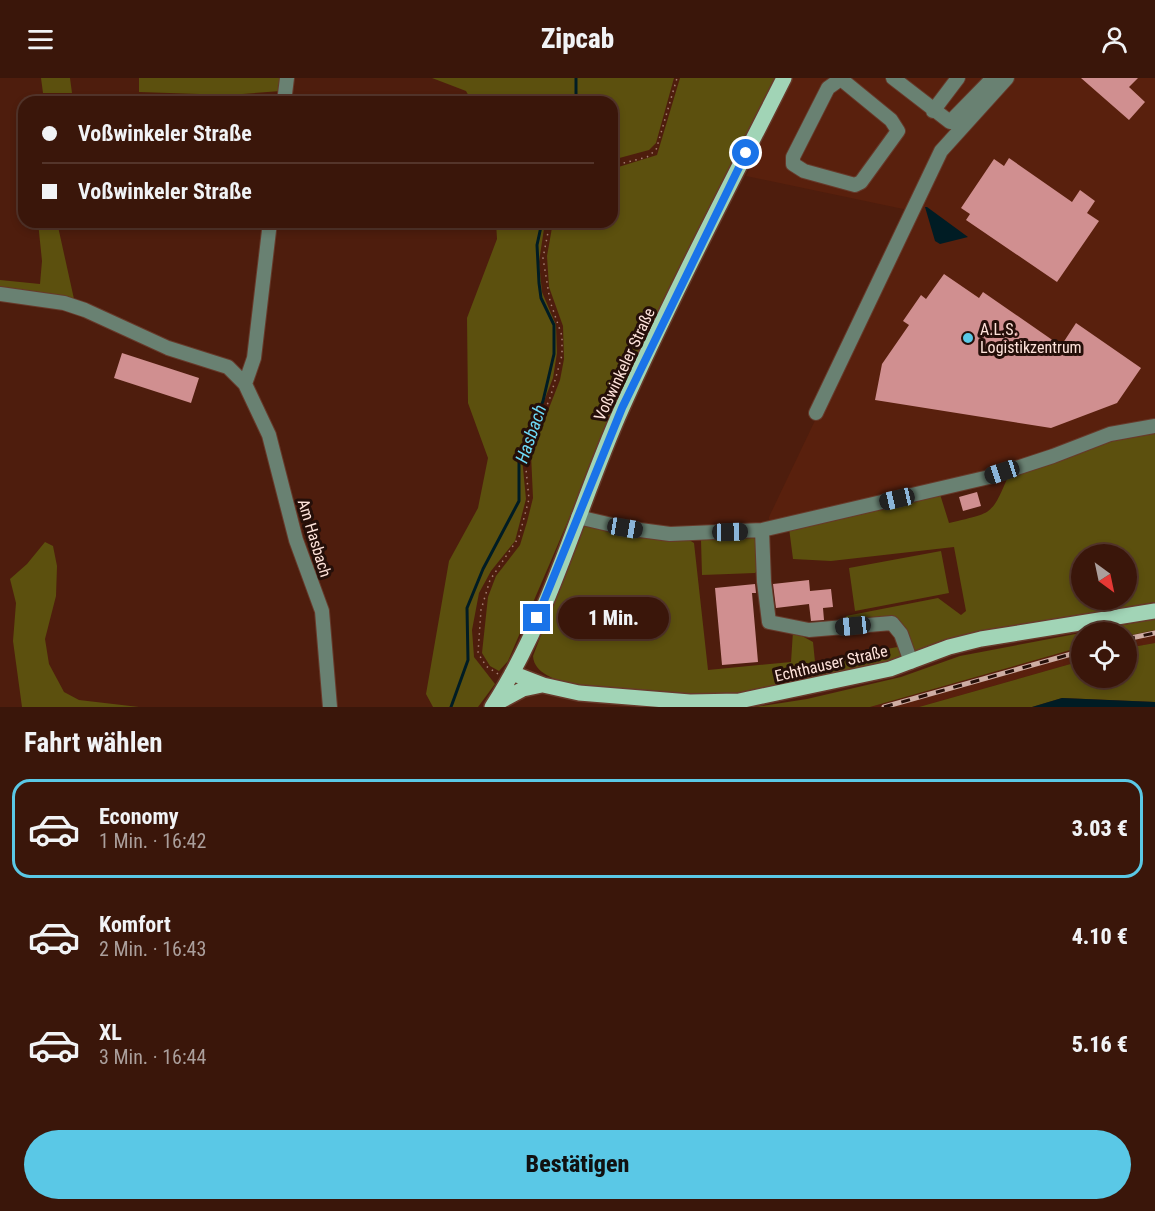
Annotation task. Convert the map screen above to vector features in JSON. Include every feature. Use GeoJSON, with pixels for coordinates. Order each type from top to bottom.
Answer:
{"type":"FeatureCollection","features":[{"type":"Feature","properties":{"kind":"main road","name":"Voßwinkeler Straße"},"geometry":{"type":"LineString","coordinates":[[492,706],[505,673],[546,600],[622,408],[784,78]]}},
{"type":"Feature","properties":{"kind":"main road","name":"Echthauser Straße"},"geometry":{"type":"LineString","coordinates":[[505,673],[543,685],[594,695],[722,702],[763,698],[911,662],[974,641],[1155,611]]}},
{"type":"Feature","properties":{"kind":"main road"},"geometry":{"type":"LineString","coordinates":[[492,706],[523,689],[543,685]]}},
{"type":"Feature","properties":{"kind":"street"},"geometry":{"type":"LineString","coordinates":[[285,96],[287,78]]}},
{"type":"Feature","properties":{"kind":"street"},"geometry":{"type":"LineString","coordinates":[[893,78],[947,122],[953,121],[993,78]]}},
{"type":"Feature","properties":{"kind":"street"},"geometry":{"type":"LineString","coordinates":[[933,111],[958,78]]}},
{"type":"Feature","properties":{"kind":"street"},"geometry":{"type":"LineString","coordinates":[[816,413],[941,151],[1007,78]]}},
{"type":"Feature","properties":{"kind":"street"},"geometry":{"type":"LineString","coordinates":[[842,79],[891,120],[898,131],[861,182],[855,185],[804,171],[793,164],[794,157],[828,88],[834,81],[842,79]]}},
{"type":"Feature","properties":{"kind":"street"},"geometry":{"type":"LineString","coordinates":[[245,384],[254,358],[269,228]]}},
{"type":"Feature","properties":{"kind":"street","name":"Am Hasbach"},"geometry":{"type":"LineString","coordinates":[[0,294],[64,303],[85,310],[168,348],[228,367],[245,384],[269,435],[296,540],[322,610],[330,707]]}},
{"type":"Feature","properties":{"kind":"street"},"geometry":{"type":"LineString","coordinates":[[578,517],[625,528],[670,534],[762,530],[989,477],[1110,434],[1155,426]]}},
{"type":"Feature","properties":{"kind":"street"},"geometry":{"type":"LineString","coordinates":[[762,530],[764,582],[769,622],[809,630],[892,623],[901,634],[911,662]]}},
{"type":"Feature","properties":{"kind":"path"},"geometry":{"type":"LineString","coordinates":[[618,164],[647,157],[656,150],[677,78]]}},
{"type":"Feature","properties":{"kind":"path"},"geometry":{"type":"LineString","coordinates":[[505,673],[486,666],[478,653],[481,610],[490,580],[519,537],[529,499],[526,469],[528,454],[551,395],[562,355],[562,336],[548,294],[543,258],[549,228]]}},
{"type":"Feature","properties":{"kind":"shaded area"},"geometry":{"type":"Polygon","coordinates":[[[41,78],[70,78],[72,93],[43,93],[41,78]]]}},
{"type":"Feature","properties":{"kind":"shaded area"},"geometry":{"type":"Polygon","coordinates":[[[139,78],[289,78],[281,91],[229,95],[139,92],[139,78]]]}},
{"type":"Feature","properties":{"kind":"shaded area"},"geometry":{"type":"Polygon","coordinates":[[[432,78],[674,78],[656,143],[649,150],[618,158],[618,96],[469,96],[466,91],[432,78]]]}},
{"type":"Feature","properties":{"kind":"shaded area"},"geometry":{"type":"Polygon","coordinates":[[[680,78],[776,78],[615,411],[508,661],[499,671],[490,666],[482,653],[488,597],[496,576],[520,545],[533,498],[531,454],[560,380],[564,359],[563,326],[549,287],[547,256],[552,228],[618,228],[618,167],[657,155],[680,78]]]}},
{"type":"Feature","properties":{"kind":"shaded area"},"geometry":{"type":"Polygon","coordinates":[[[792,78],[1155,78],[1155,423],[1016,464],[769,524],[769,517],[944,150],[908,210],[746,176],[792,78]]]}},
{"type":"Feature","properties":{"kind":"shaded area"},"geometry":{"type":"Polygon","coordinates":[[[39,228],[58,228],[74,299],[0,289],[0,280],[40,284],[42,261],[39,228]]]}},
{"type":"Feature","properties":{"kind":"shaded area"},"geometry":{"type":"Polygon","coordinates":[[[496,228],[544,228],[539,262],[542,292],[556,325],[557,353],[553,378],[522,458],[526,499],[515,541],[491,571],[479,593],[472,630],[474,657],[495,684],[478,707],[433,707],[426,694],[449,561],[478,508],[488,458],[468,403],[467,318],[497,239],[496,228]]]}},
{"type":"Feature","properties":{"kind":"shaded area"},"geometry":{"type":"Polygon","coordinates":[[[1155,429],[1155,602],[1137,605],[1137,544],[1071,544],[1071,610],[1111,610],[969,636],[920,654],[911,651],[899,620],[848,625],[846,616],[938,598],[961,615],[966,611],[954,547],[831,561],[793,559],[789,528],[939,491],[949,523],[975,517],[984,514],[994,505],[1010,472],[1090,444],[1155,429]]]}},
{"type":"Feature","properties":{"kind":"shaded area"},"geometry":{"type":"Polygon","coordinates":[[[586,525],[681,535],[694,543],[708,670],[791,662],[793,631],[813,642],[815,662],[903,646],[901,661],[724,697],[570,685],[552,678],[541,672],[533,656],[582,527],[586,525]]]}},
{"type":"Feature","properties":{"kind":"shaded area"},"geometry":{"type":"Polygon","coordinates":[[[754,538],[757,540],[758,570],[755,573],[702,575],[701,540],[754,538]]]}},
{"type":"Feature","properties":{"kind":"shaded area"},"geometry":{"type":"Polygon","coordinates":[[[45,542],[53,546],[57,566],[56,596],[45,639],[49,664],[64,692],[79,700],[139,707],[22,707],[13,641],[16,603],[10,579],[27,564],[45,542]]]}},
{"type":"Feature","properties":{"kind":"shaded area"},"geometry":{"type":"Polygon","coordinates":[[[941,551],[949,593],[855,611],[849,568],[941,551]]]}},
{"type":"Feature","properties":{"kind":"shaded area"},"geometry":{"type":"Polygon","coordinates":[[[1155,619],[1155,630],[1137,634],[1137,622],[1155,619]]]}},
{"type":"Feature","properties":{"kind":"shaded area"},"geometry":{"type":"Polygon","coordinates":[[[1155,630],[1155,643],[1137,646],[1137,634],[1155,630]]]}},
{"type":"Feature","properties":{"kind":"shaded area"},"geometry":{"type":"Polygon","coordinates":[[[1071,635],[1071,650],[870,707],[755,707],[807,699],[901,677],[960,656],[1071,635]]]}},
{"type":"Feature","properties":{"kind":"shaded area"},"geometry":{"type":"Polygon","coordinates":[[[1155,643],[1155,702],[1062,698],[1032,707],[919,707],[1071,664],[1071,688],[1137,688],[1137,646],[1155,643]]]}},
{"type":"Feature","properties":{"kind":"shaded area"},"geometry":{"type":"Polygon","coordinates":[[[1071,650],[1071,664],[919,707],[870,707],[1071,650]]]}},
{"type":"Feature","properties":{"kind":"water"},"geometry":{"type":"Polygon","coordinates":[[[925,207],[968,237],[940,244],[935,241],[925,207]]]}},
{"type":"Feature","properties":{"kind":"water"},"geometry":{"type":"Polygon","coordinates":[[[1062,698],[1155,702],[1155,707],[1032,707],[1062,698]]]}},
{"type":"Feature","properties":{"kind":"building"},"geometry":{"type":"Polygon","coordinates":[[[1081,78],[1138,78],[1129,87],[1145,102],[1129,120],[1081,78]]]}},
{"type":"Feature","properties":{"kind":"building"},"geometry":{"type":"Polygon","coordinates":[[[1009,158],[1072,202],[1080,190],[1095,201],[1087,213],[1099,221],[1057,282],[966,220],[970,214],[961,208],[994,159],[1004,166],[1009,158]]]}},
{"type":"Feature","properties":{"kind":"building","name":"A.L.S. Logistikzentrum"},"geometry":{"type":"Polygon","coordinates":[[[944,274],[979,298],[983,292],[1061,346],[1076,323],[1141,368],[1117,403],[1051,428],[875,400],[882,364],[909,325],[903,321],[921,295],[926,299],[944,274]]]}},
{"type":"Feature","properties":{"kind":"building"},"geometry":{"type":"Polygon","coordinates":[[[122,353],[199,378],[191,403],[114,378],[122,353]]]}},
{"type":"Feature","properties":{"kind":"building"},"geometry":{"type":"Polygon","coordinates":[[[977,492],[981,506],[963,511],[959,497],[977,492]]]}},
{"type":"Feature","properties":{"kind":"building"},"geometry":{"type":"Polygon","coordinates":[[[809,580],[810,591],[831,589],[833,607],[823,608],[824,620],[811,621],[809,604],[776,608],[773,584],[809,580]]]}},
{"type":"Feature","properties":{"kind":"building"},"geometry":{"type":"Polygon","coordinates":[[[755,584],[756,593],[752,593],[758,662],[722,665],[715,588],[755,584]]]}},
{"type":"Feature","properties":{"kind":"waterway","name":"Hasbach"},"geometry":{"type":"LineString","coordinates":[[576,78],[576,96]]}},
{"type":"Feature","properties":{"kind":"waterway","name":"Hasbach"},"geometry":{"type":"LineString","coordinates":[[451,707],[468,660],[467,608],[483,569],[519,501],[519,462],[543,401],[554,354],[554,325],[541,298],[539,283],[537,245],[541,228]]}},
{"type":"Feature","properties":{"kind":"railway"},"geometry":{"type":"LineString","coordinates":[[1137,637],[1155,633]]}},
{"type":"Feature","properties":{"kind":"railway"},"geometry":{"type":"LineString","coordinates":[[884,707],[1071,654]]}},
{"type":"Feature","properties":{"kind":"place","name":"A.L.S. Logistikzentrum"},"geometry":{"type":"Point","coordinates":[968,338]}},
{"type":"Feature","properties":{"kind":"route"},"geometry":{"type":"LineString","coordinates":[[537,618],[622,408],[746,153]]}}]}
